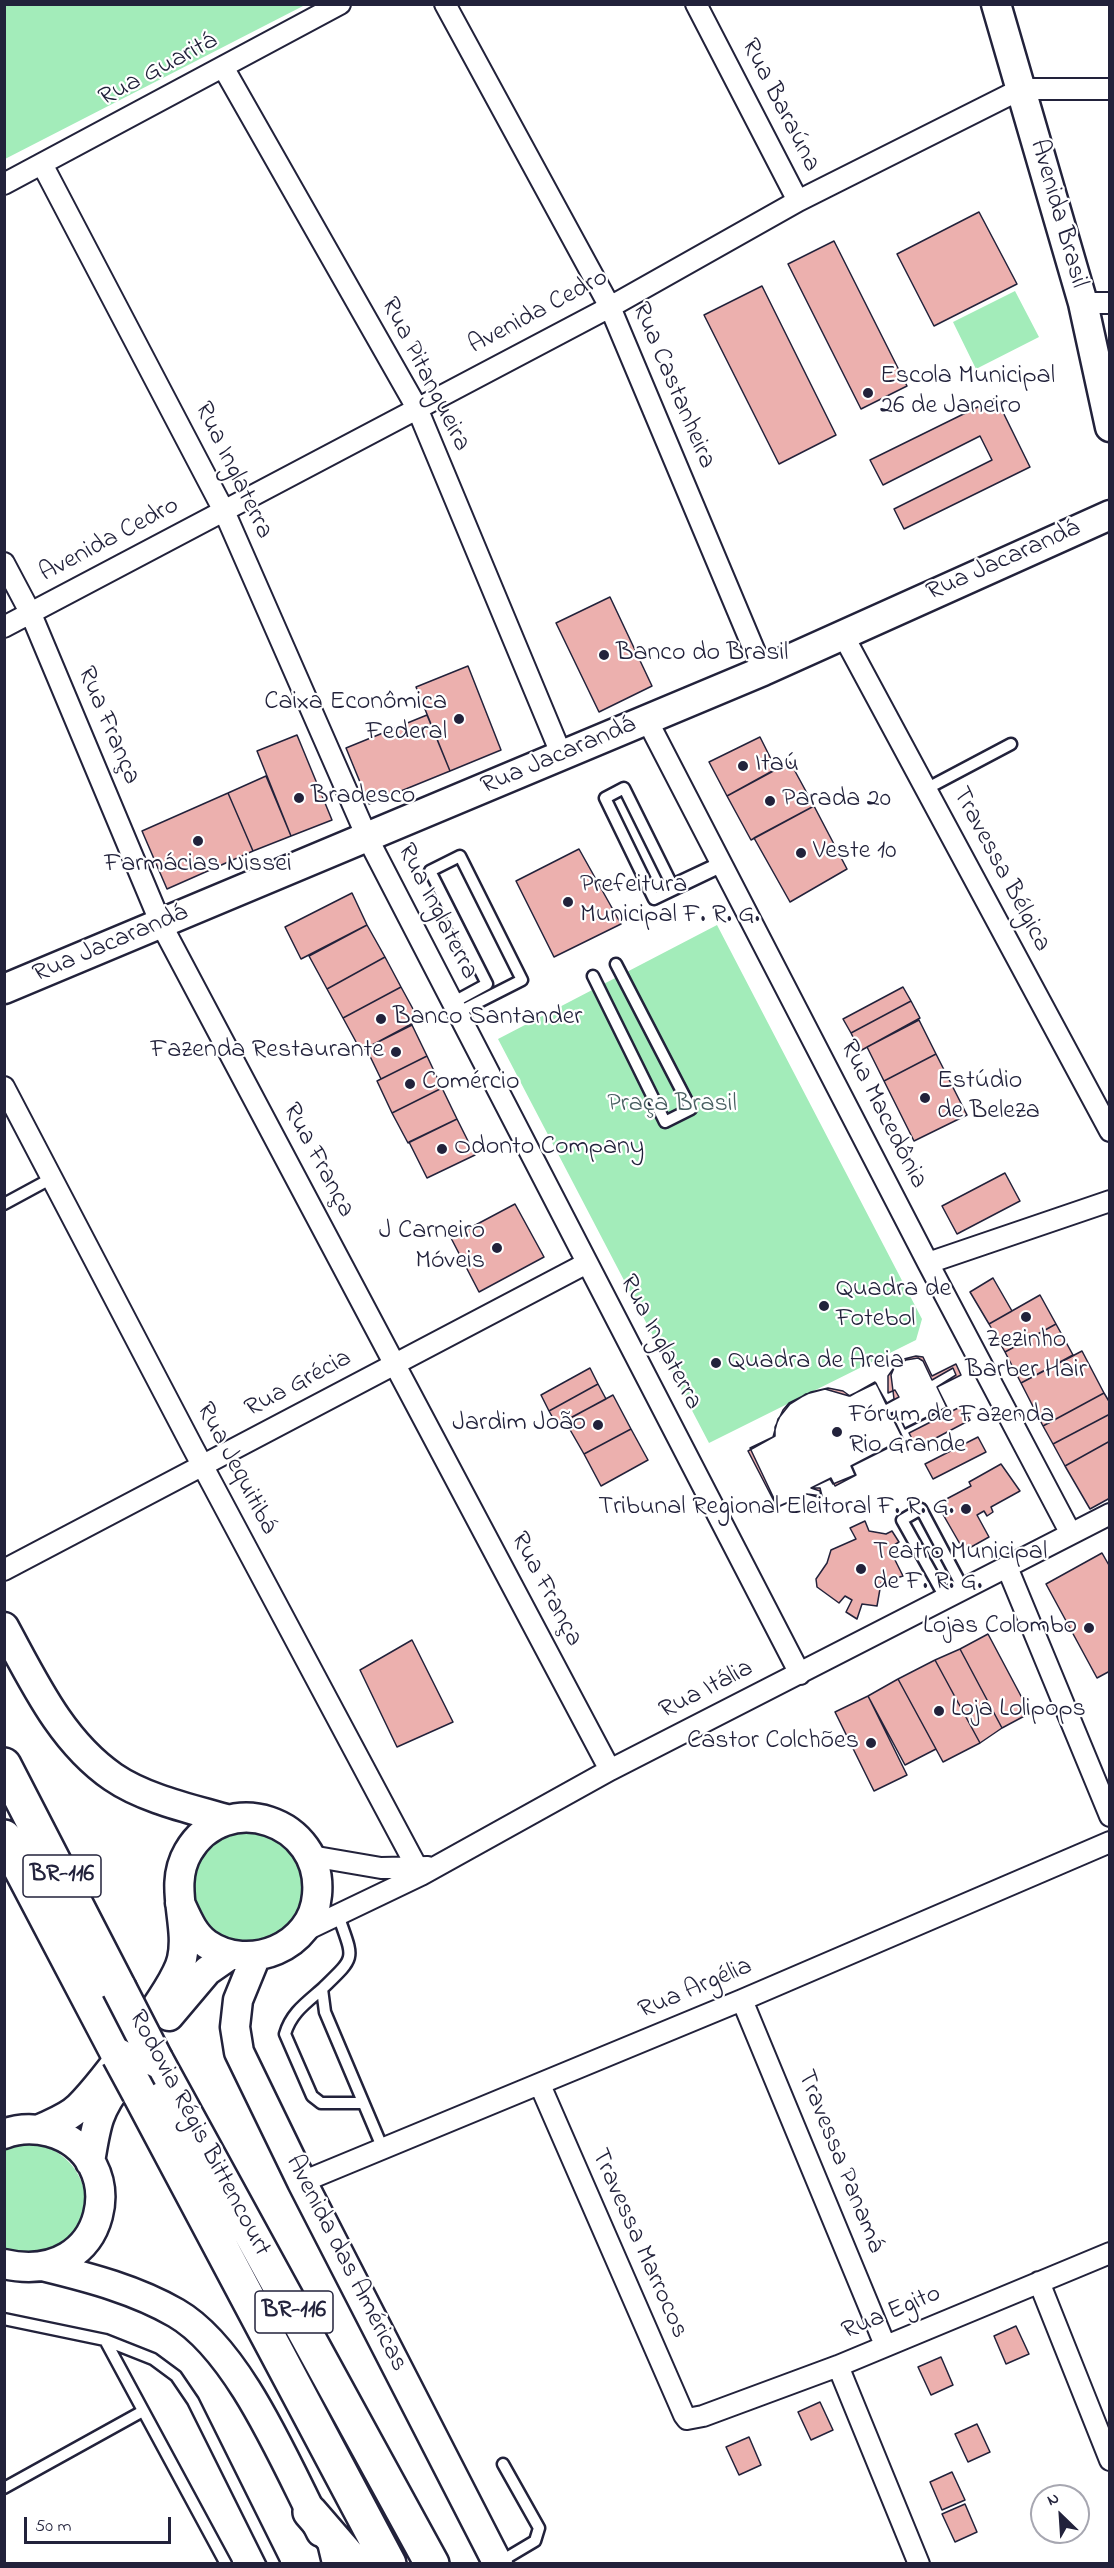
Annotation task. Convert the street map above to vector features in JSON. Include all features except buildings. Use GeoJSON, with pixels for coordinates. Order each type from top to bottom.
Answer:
{"type":"FeatureCollection","features":[{"type":"Feature","properties":{"kind":"highway","name":"Rodovia Régis Bittencourt"},"geometry":{"type":"LineString","coordinates":[[4,1765],[156,2060],[432,2564]]}},
{"type":"Feature","properties":{"kind":"highway","name":"Rodovia Régis Bittencourt"},"geometry":{"type":"LineString","coordinates":[[4,1837],[389,2564]]}},
{"type":"Feature","properties":{"kind":"highway"},"geometry":{"type":"LineString","coordinates":[[315,2522],[355,2564]]}},
{"type":"Feature","properties":{"kind":"main road","name":"Avenida Brasil"},"geometry":{"type":"LineString","coordinates":[[996,4],[1021,89],[1096,303],[1110,427]]}},
{"type":"Feature","properties":{"kind":"main road","name":"Rua Jacarandá"},"geometry":{"type":"LineString","coordinates":[[4,989],[647,720],[1110,515]]}},
{"type":"Feature","properties":{"kind":"main road"},"geometry":{"type":"LineString","coordinates":[[4,1627],[61,1727],[85,1754],[114,1779],[157,1798],[229,1820],[253,1818],[276,1823],[302,1842],[311,1856],[317,1876],[317,1896],[312,1916],[300,1933],[287,1945],[272,1953],[243,1955],[207,1971],[184,1996],[105,2101],[97,2120],[90,2162]]}},
{"type":"Feature","properties":{"kind":"main road"},"geometry":{"type":"LineString","coordinates":[[39,2129],[67,2116],[78,2108],[175,1979],[183,1951],[184,1935],[179,1877],[188,1852],[205,1832],[229,1820]]}},
{"type":"Feature","properties":{"kind":"main road"},"geometry":{"type":"LineString","coordinates":[[180,1903],[190,1926],[207,1944],[243,1955]]}},
{"type":"Feature","properties":{"kind":"main road","name":"Avenida das Américas"},"geometry":{"type":"LineString","coordinates":[[243,1955],[235,2027],[240,2052],[302,2182],[498,2563]]}},
{"type":"Feature","properties":{"kind":"main road"},"geometry":{"type":"LineString","coordinates":[[4,2134],[23,2129],[39,2129],[60,2135],[77,2146],[90,2162],[98,2180],[101,2198],[98,2217],[91,2234],[79,2249],[64,2260],[46,2267],[25,2269],[4,2264]]}},
{"type":"Feature","properties":{"kind":"main road"},"geometry":{"type":"LineString","coordinates":[[46,2267],[102,2281],[147,2298],[177,2313],[198,2329],[221,2352],[257,2409],[337,2564]]}},
{"type":"Feature","properties":{"kind":"street","name":"Rua Guaritá"},"geometry":{"type":"LineString","coordinates":[[4,184],[340,4]]}},
{"type":"Feature","properties":{"kind":"street","name":"Rua Castanheira"},"geometry":{"type":"LineString","coordinates":[[445,4],[610,307],[763,670]]}},
{"type":"Feature","properties":{"kind":"street","name":"Rua Baraúna"},"geometry":{"type":"LineString","coordinates":[[696,4],[798,201]]}},
{"type":"Feature","properties":{"kind":"street","name":"Rua Pitangueira"},"geometry":{"type":"LineString","coordinates":[[223,67],[417,408],[562,756]]}},
{"type":"Feature","properties":{"kind":"street","name":"Avenida Cedro"},"geometry":{"type":"LineString","coordinates":[[4,627],[610,307],[798,201],[1021,89],[1110,89]]}},
{"type":"Feature","properties":{"kind":"street","name":"Rua Inglaterra"},"geometry":{"type":"LineString","coordinates":[[42,164],[224,511],[368,837],[454,1008],[800,1674]]}},
{"type":"Feature","properties":{"kind":"street","name":"Rua França"},"geometry":{"type":"LineString","coordinates":[[4,563],[31,614],[161,924],[610,1770]]}},
{"type":"Feature","properties":{"kind":"street","name":"Travessa Bélgica"},"geometry":{"type":"LineString","coordinates":[[843,635],[1110,1131]]}},
{"type":"Feature","properties":{"kind":"street","name":"Rua Macedônia"},"geometry":{"type":"LineString","coordinates":[[647,720],[1071,1534]]}},
{"type":"Feature","properties":{"kind":"street","name":"Rua Jequitibá"},"geometry":{"type":"LineString","coordinates":[[4,1087],[203,1466],[424,1870]]}},
{"type":"Feature","properties":{"kind":"street"},"geometry":{"type":"LineString","coordinates":[[928,1263],[1110,1201]]}},
{"type":"Feature","properties":{"kind":"street","name":"Rua Grécia"},"geometry":{"type":"LineString","coordinates":[[4,1570],[587,1263]]}},
{"type":"Feature","properties":{"kind":"street"},"geometry":{"type":"LineString","coordinates":[[1110,1514],[1007,1567],[1110,1816]]}},
{"type":"Feature","properties":{"kind":"street","name":"Rua Itália"},"geometry":{"type":"LineString","coordinates":[[300,1933],[424,1870],[610,1770],[1007,1567]]}},
{"type":"Feature","properties":{"kind":"street","name":"Rua Argélia"},"geometry":{"type":"LineString","coordinates":[[302,2182],[742,2000],[1110,1842]]}},
{"type":"Feature","properties":{"kind":"street","name":"Rua Itália"},"geometry":{"type":"LineString","coordinates":[[311,1856],[381,1868],[424,1870]]}},
{"type":"Feature","properties":{"kind":"street","name":"Travessa Panamá"},"geometry":{"type":"LineString","coordinates":[[742,2000],[885,2345]]}},
{"type":"Feature","properties":{"kind":"street","name":"Travessa Marrocos"},"geometry":{"type":"LineString","coordinates":[[540,2085],[684,2415],[693,2419]]}},
{"type":"Feature","properties":{"kind":"street","name":"Rua Egito"},"geometry":{"type":"LineString","coordinates":[[693,2419],[838,2366],[1110,2253]]}},
{"type":"Feature","properties":{"kind":"street"},"geometry":{"type":"LineString","coordinates":[[1039,2282],[1110,2460]]}},
{"type":"Feature","properties":{"kind":"street"},"geometry":{"type":"LineString","coordinates":[[838,2366],[919,2564]]}},
{"type":"Feature","properties":{"kind":"lane"},"geometry":{"type":"LineString","coordinates":[[926,789],[1011,744]]}},
{"type":"Feature","properties":{"kind":"lane"},"geometry":{"type":"LineString","coordinates":[[624,788],[672,885],[722,864],[654,899],[605,798],[624,788]]}},
{"type":"Feature","properties":{"kind":"lane"},"geometry":{"type":"LineString","coordinates":[[460,856],[522,980],[454,1008],[487,984],[430,872],[460,856]]}},
{"type":"Feature","properties":{"kind":"lane"},"geometry":{"type":"LineString","coordinates":[[593,976],[665,1122],[691,1109],[616,964]]}},
{"type":"Feature","properties":{"kind":"lane"},"geometry":{"type":"LineString","coordinates":[[4,1204],[52,1178]]}},
{"type":"Feature","properties":{"kind":"lane"},"geometry":{"type":"LineString","coordinates":[[946,1599],[902,1520],[921,1509],[964,1590]]}},
{"type":"Feature","properties":{"kind":"lane"},"geometry":{"type":"LineString","coordinates":[[338,1915],[351,1951],[349,1963],[300,2007],[289,2021],[285,2034],[312,2096],[321,2103],[363,2103]]}},
{"type":"Feature","properties":{"kind":"lane"},"geometry":{"type":"LineString","coordinates":[[322,1989],[325,2012],[383,2149]]}},
{"type":"Feature","properties":{"kind":"lane"},"geometry":{"type":"LineString","coordinates":[[4,2319],[105,2340],[153,2359],[176,2376],[193,2401],[274,2564]]}},
{"type":"Feature","properties":{"kind":"lane"},"geometry":{"type":"LineString","coordinates":[[105,2340],[226,2564]]}},
{"type":"Feature","properties":{"kind":"lane"},"geometry":{"type":"LineString","coordinates":[[4,2488],[143,2411]]}},
{"type":"Feature","properties":{"kind":"lane"},"geometry":{"type":"LineString","coordinates":[[498,2563],[535,2541],[539,2528],[503,2464]]}},
{"type":"Feature","properties":{"kind":"lane"},"geometry":{"type":"LineString","coordinates":[[315,2522],[328,2564]]}},
{"type":"Feature","properties":{"kind":"green space"},"geometry":{"type":"Polygon","coordinates":[[[5,4],[305,4],[305,5],[5,159],[5,4]]]}},
{"type":"Feature","properties":{"kind":"green space"},"geometry":{"type":"Polygon","coordinates":[[[1015,291],[1039,337],[976,369],[953,322],[1015,291]]]}},
{"type":"Feature","properties":{"kind":"green space","name":"Praça Brasil"},"geometry":{"type":"Polygon","coordinates":[[[717,925],[922,1319],[916,1340],[709,1443],[498,1039],[717,925]]]}},
{"type":"Feature","properties":{"kind":"green space"},"geometry":{"type":"Polygon","coordinates":[[[247,1831],[268,1835],[287,1847],[299,1866],[303,1887],[299,1908],[287,1927],[268,1939],[247,1943],[226,1939],[207,1927],[195,1908],[191,1887],[195,1866],[207,1847],[226,1835],[247,1831]]]}},
{"type":"Feature","properties":{"kind":"green space"},"geometry":{"type":"Polygon","coordinates":[[[29,2143],[52,2150],[69,2162],[80,2178],[85,2196],[84,2215],[76,2232],[62,2246],[42,2255],[5,2251],[4,2149],[29,2143]]]}},
{"type":"Feature","properties":{"kind":"place","name":"Escola Municipal 26 de Janeiro"},"geometry":{"type":"Point","coordinates":[868,393]}},
{"type":"Feature","properties":{"kind":"place","name":"Banco do Brasil"},"geometry":{"type":"Point","coordinates":[604,655]}},
{"type":"Feature","properties":{"kind":"place","name":"Caixa Econômica Federal"},"geometry":{"type":"Point","coordinates":[459,719]}},
{"type":"Feature","properties":{"kind":"place","name":"Itaú"},"geometry":{"type":"Point","coordinates":[743,766]}},
{"type":"Feature","properties":{"kind":"place","name":"Bradesco"},"geometry":{"type":"Point","coordinates":[299,798]}},
{"type":"Feature","properties":{"kind":"place","name":"Parada 20"},"geometry":{"type":"Point","coordinates":[770,801]}},
{"type":"Feature","properties":{"kind":"place","name":"Farmácias Nissei"},"geometry":{"type":"Point","coordinates":[198,841]}},
{"type":"Feature","properties":{"kind":"place","name":"Veste 10"},"geometry":{"type":"Point","coordinates":[801,853]}},
{"type":"Feature","properties":{"kind":"place","name":"Prefeitura Municipal F. R. G."},"geometry":{"type":"Point","coordinates":[568,902]}},
{"type":"Feature","properties":{"kind":"place","name":"Banco Santander"},"geometry":{"type":"Point","coordinates":[381,1019]}},
{"type":"Feature","properties":{"kind":"place","name":"Fazenda Restaurante"},"geometry":{"type":"Point","coordinates":[396,1052]}},
{"type":"Feature","properties":{"kind":"place","name":"Comércio"},"geometry":{"type":"Point","coordinates":[410,1084]}},
{"type":"Feature","properties":{"kind":"place","name":"Estúdio de Beleza"},"geometry":{"type":"Point","coordinates":[925,1098]}},
{"type":"Feature","properties":{"kind":"place","name":"Odonto Company"},"geometry":{"type":"Point","coordinates":[442,1149]}},
{"type":"Feature","properties":{"kind":"place","name":"J Carneiro Móveis"},"geometry":{"type":"Point","coordinates":[497,1248]}},
{"type":"Feature","properties":{"kind":"place","name":"Quadra de Fotebol"},"geometry":{"type":"Point","coordinates":[824,1306]}},
{"type":"Feature","properties":{"kind":"place","name":"Zezinho Barber Hair"},"geometry":{"type":"Point","coordinates":[1026,1317]}},
{"type":"Feature","properties":{"kind":"place","name":"Quadra de Areia"},"geometry":{"type":"Point","coordinates":[716,1363]}},
{"type":"Feature","properties":{"kind":"place","name":"Jardim João"},"geometry":{"type":"Point","coordinates":[598,1425]}},
{"type":"Feature","properties":{"kind":"place","name":"Fórum de Fazenda Rio Grande"},"geometry":{"type":"Point","coordinates":[837,1432]}},
{"type":"Feature","properties":{"kind":"place","name":"Tribunal Regional Eleitoral F. R. G."},"geometry":{"type":"Point","coordinates":[966,1509]}},
{"type":"Feature","properties":{"kind":"place","name":"Teatro Municipal de F. R. G."},"geometry":{"type":"Point","coordinates":[861,1569]}},
{"type":"Feature","properties":{"kind":"place","name":"Lojas Colombo"},"geometry":{"type":"Point","coordinates":[1089,1628]}},
{"type":"Feature","properties":{"kind":"place","name":"Loja Lolipops"},"geometry":{"type":"Point","coordinates":[939,1711]}},
{"type":"Feature","properties":{"kind":"place","name":"Castor Colchões"},"geometry":{"type":"Point","coordinates":[871,1743]}}]}
